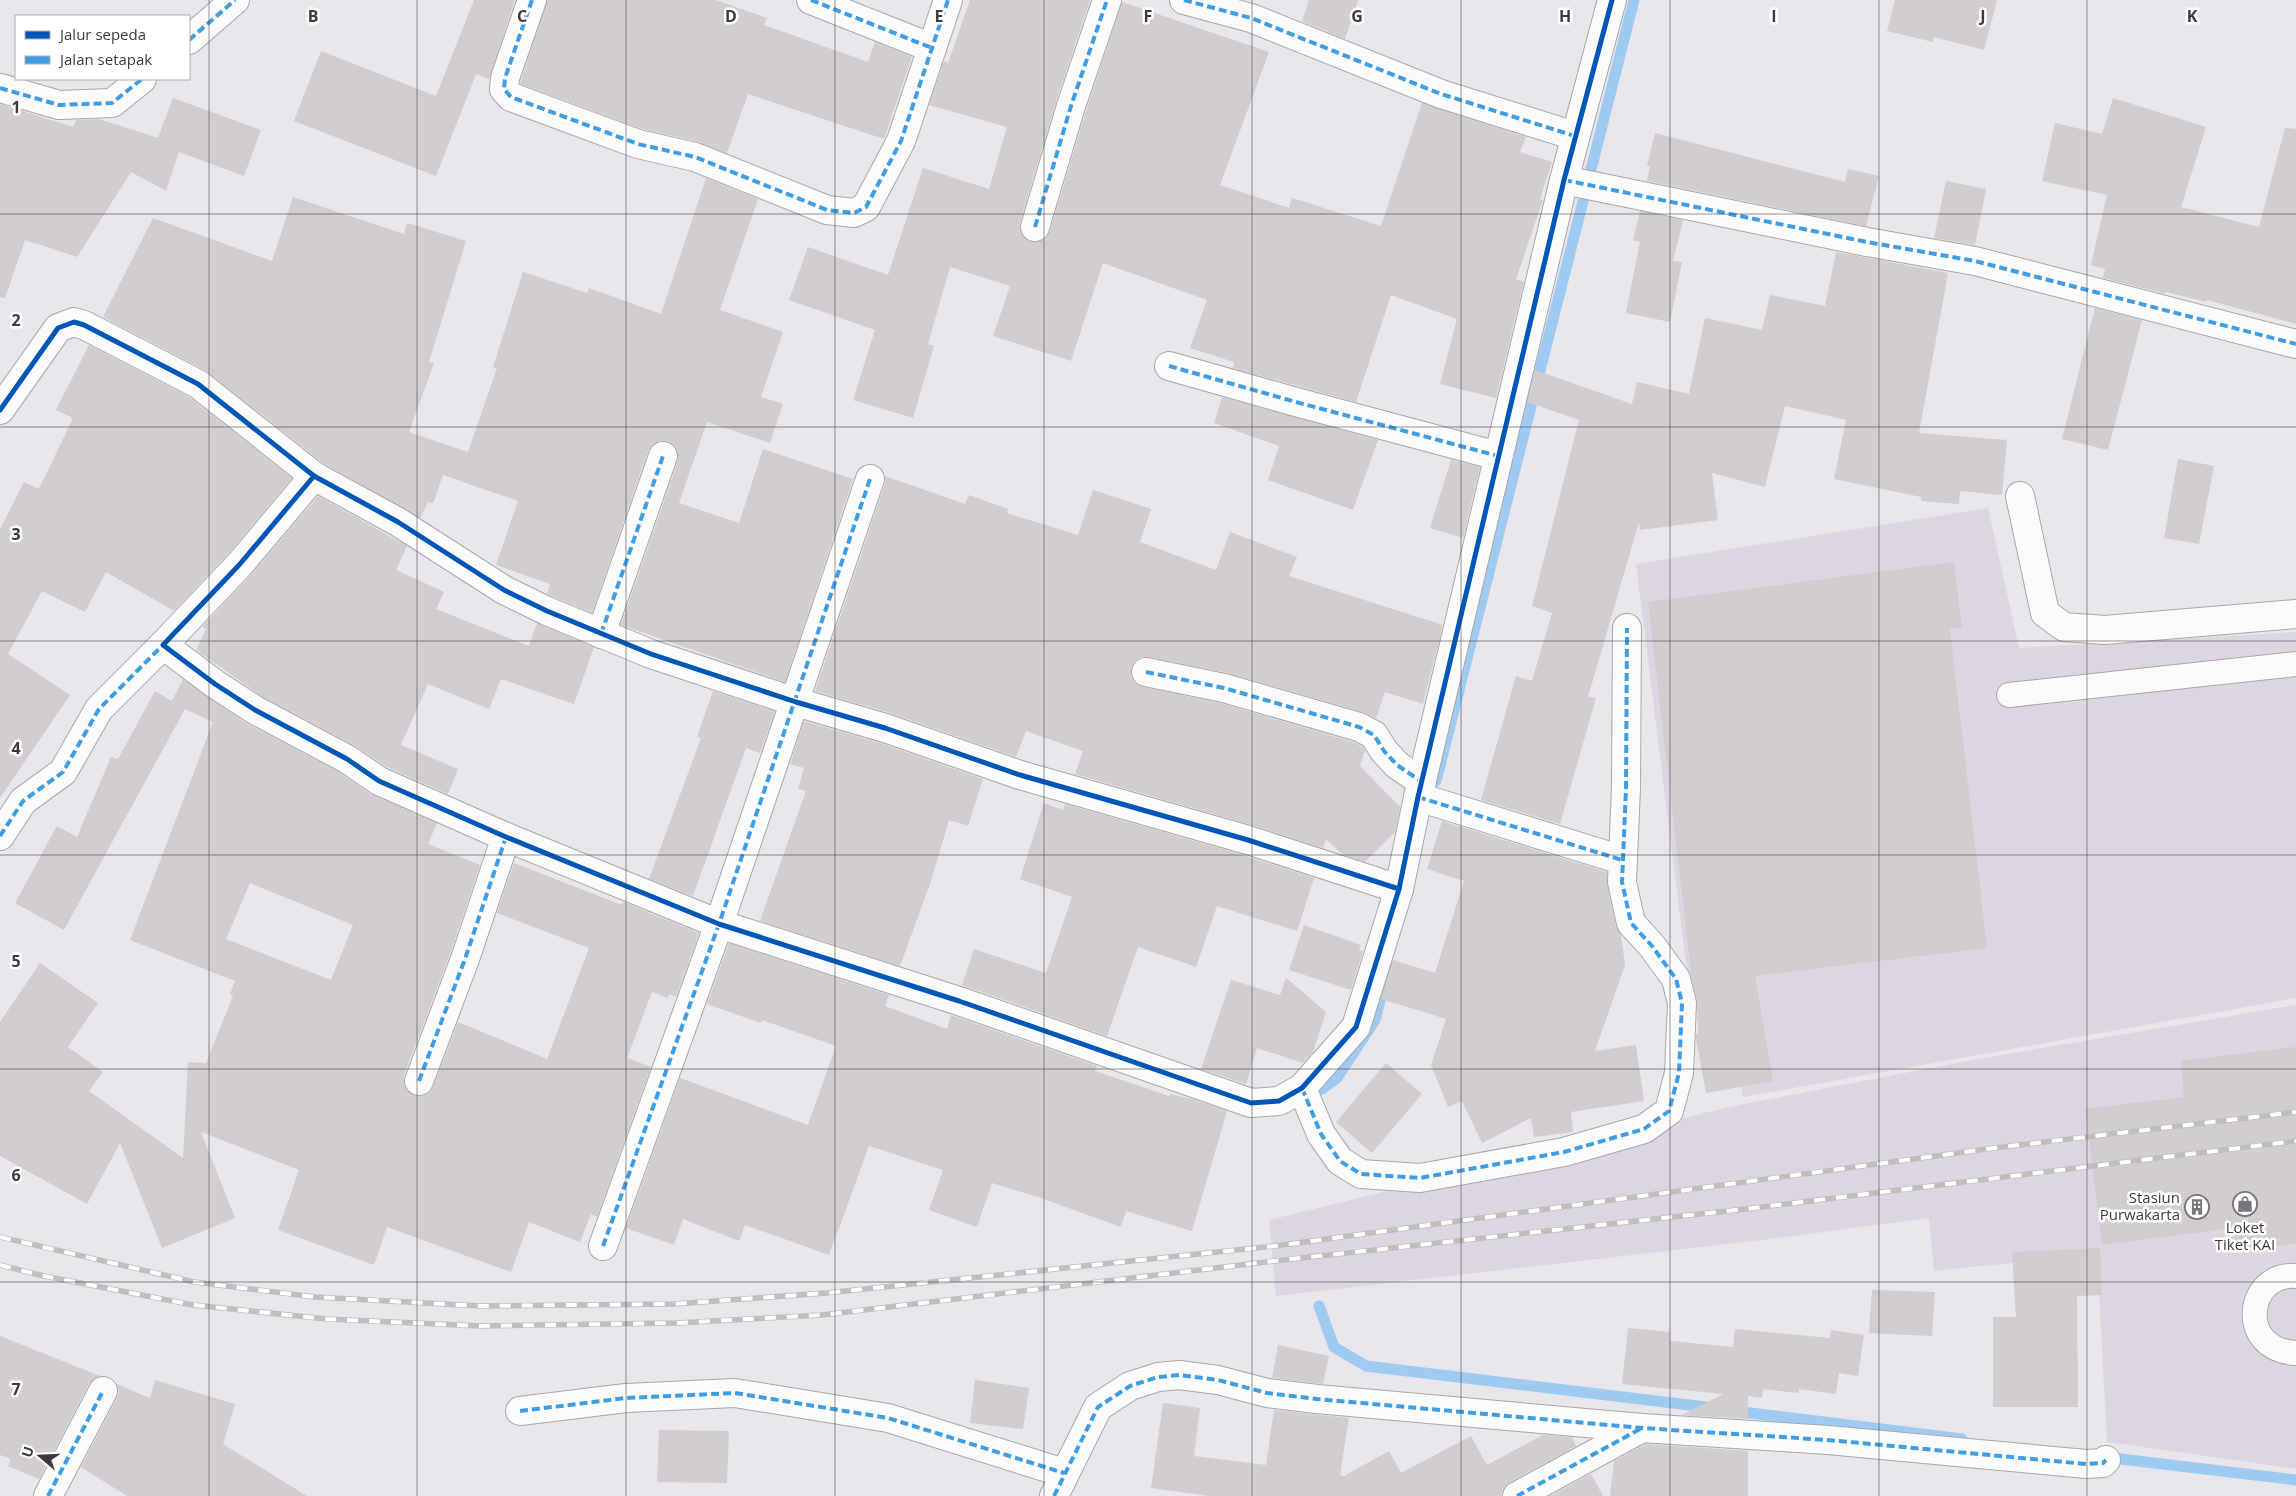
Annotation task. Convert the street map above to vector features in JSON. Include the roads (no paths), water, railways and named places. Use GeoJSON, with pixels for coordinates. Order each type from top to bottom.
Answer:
{"type":"FeatureCollection","features":[{"type":"Feature","properties":{"kind":"street"},"geometry":{"type":"LineString","coordinates":[[190,39],[235,0]]}},
{"type":"Feature","properties":{"kind":"street"},"geometry":{"type":"LineString","coordinates":[[532,0],[505,78],[504,89],[511,97],[638,144],[695,156],[827,210],[854,213],[866,207],[870,202],[901,141],[948,0]]}},
{"type":"Feature","properties":{"kind":"street"},"geometry":{"type":"LineString","coordinates":[[811,0],[932,48]]}},
{"type":"Feature","properties":{"kind":"street"},"geometry":{"type":"LineString","coordinates":[[1035,227],[1071,106],[1107,0]]}},
{"type":"Feature","properties":{"kind":"street"},"geometry":{"type":"LineString","coordinates":[[1184,0],[1251,18],[1441,94],[1575,136]]}},
{"type":"Feature","properties":{"kind":"street"},"geometry":{"type":"LineString","coordinates":[[163,645],[215,684],[254,710],[347,759],[379,781],[506,837],[719,924],[959,1002],[1251,1103],[1279,1101],[1302,1088],[1356,1026],[1399,889],[1426,795],[1498,456],[1569,181],[1575,136],[1612,0]]}},
{"type":"Feature","properties":{"kind":"street"},"geometry":{"type":"LineString","coordinates":[[0,88],[59,106],[112,103],[141,80]]}},
{"type":"Feature","properties":{"kind":"street"},"geometry":{"type":"LineString","coordinates":[[1569,181],[1867,242],[1976,261],[2296,344]]}},
{"type":"Feature","properties":{"kind":"street"},"geometry":{"type":"LineString","coordinates":[[0,410],[58,328],[74,322],[84,325],[198,384],[314,476],[398,522],[504,590],[547,611],[651,654],[796,702],[885,728],[1020,775],[1248,840],[1399,889]]}},
{"type":"Feature","properties":{"kind":"street"},"geometry":{"type":"LineString","coordinates":[[1170,366],[1498,456]]}},
{"type":"Feature","properties":{"kind":"street"},"geometry":{"type":"LineString","coordinates":[[601,634],[663,456]]}},
{"type":"Feature","properties":{"kind":"street"},"geometry":{"type":"LineString","coordinates":[[0,836],[23,801],[64,772],[99,709],[240,564],[314,476]]}},
{"type":"Feature","properties":{"kind":"street"},"geometry":{"type":"LineString","coordinates":[[604,1246],[796,702],[870,479]]}},
{"type":"Feature","properties":{"kind":"street"},"geometry":{"type":"LineString","coordinates":[[2020,496],[2045,613],[2064,627],[2105,630],[2296,614]]}},
{"type":"Feature","properties":{"kind":"street"},"geometry":{"type":"LineString","coordinates":[[1302,1088],[1321,1134],[1340,1161],[1361,1174],[1420,1178],[1564,1152],[1644,1128],[1669,1111],[1679,1073],[1682,1003],[1676,979],[1652,946],[1631,923],[1622,882],[1626,788],[1626,628]]}},
{"type":"Feature","properties":{"kind":"street"},"geometry":{"type":"LineString","coordinates":[[1146,672],[1224,688],[1359,727],[1374,735],[1384,751],[1426,795],[1622,860]]}},
{"type":"Feature","properties":{"kind":"street"},"geometry":{"type":"LineString","coordinates":[[420,1081],[465,959],[506,837]]}},
{"type":"Feature","properties":{"kind":"street"},"geometry":{"type":"LineString","coordinates":[[520,1411],[626,1398],[735,1393],[888,1418],[1059,1484],[1098,1407],[1130,1386],[1158,1377],[1179,1375],[1218,1380],[1267,1393],[1317,1399],[1642,1428],[1828,1440],[2086,1464],[2103,1463],[2106,1460]]}},
{"type":"Feature","properties":{"kind":"street"},"geometry":{"type":"LineString","coordinates":[[48,1496],[103,1391]]}},
{"type":"Feature","properties":{"kind":"street"},"geometry":{"type":"LineString","coordinates":[[1518,1496],[1642,1428]]}},
{"type":"Feature","properties":{"kind":"lane"},"geometry":{"type":"LineString","coordinates":[[2008,695],[2296,664]]}},
{"type":"Feature","properties":{"kind":"lane"},"geometry":{"type":"LineString","coordinates":[[2296,1276],[2278,1279],[2266,1286],[2258,1297],[2254,1310],[2255,1324],[2261,1337],[2270,1346],[2283,1352],[2296,1352]]}},
{"type":"Feature","properties":{"kind":"waterway"},"geometry":{"type":"LineString","coordinates":[[1436,781],[1634,0]]}},
{"type":"Feature","properties":{"kind":"waterway"},"geometry":{"type":"LineString","coordinates":[[1322,1089],[1337,1078],[1375,1020],[1389,966]]}},
{"type":"Feature","properties":{"kind":"waterway"},"geometry":{"type":"LineString","coordinates":[[1319,1306],[1334,1347],[1366,1366],[1714,1408]]}},
{"type":"Feature","properties":{"kind":"waterway"},"geometry":{"type":"LineString","coordinates":[[1734,1411],[1962,1439]]}},
{"type":"Feature","properties":{"kind":"waterway"},"geometry":{"type":"LineString","coordinates":[[2104,1457],[2296,1480]]}},
{"type":"Feature","properties":{"kind":"railway"},"geometry":{"type":"LineString","coordinates":[[0,1237],[194,1282],[315,1297],[481,1306],[674,1304],[826,1293],[1275,1246],[1994,1148],[2296,1112]]}},
{"type":"Feature","properties":{"kind":"railway"},"geometry":{"type":"LineString","coordinates":[[0,1265],[44,1276],[193,1305],[327,1319],[481,1326],[677,1323],[822,1315],[1274,1261],[1745,1209],[2296,1141]]}},
{"type":"Feature","properties":{"kind":"place","name":"Loket Tiket KAI"},"geometry":{"type":"Point","coordinates":[2245,1204]}},
{"type":"Feature","properties":{"kind":"place","name":"Stasiun Purwakarta"},"geometry":{"type":"Point","coordinates":[2197,1207]}}]}
